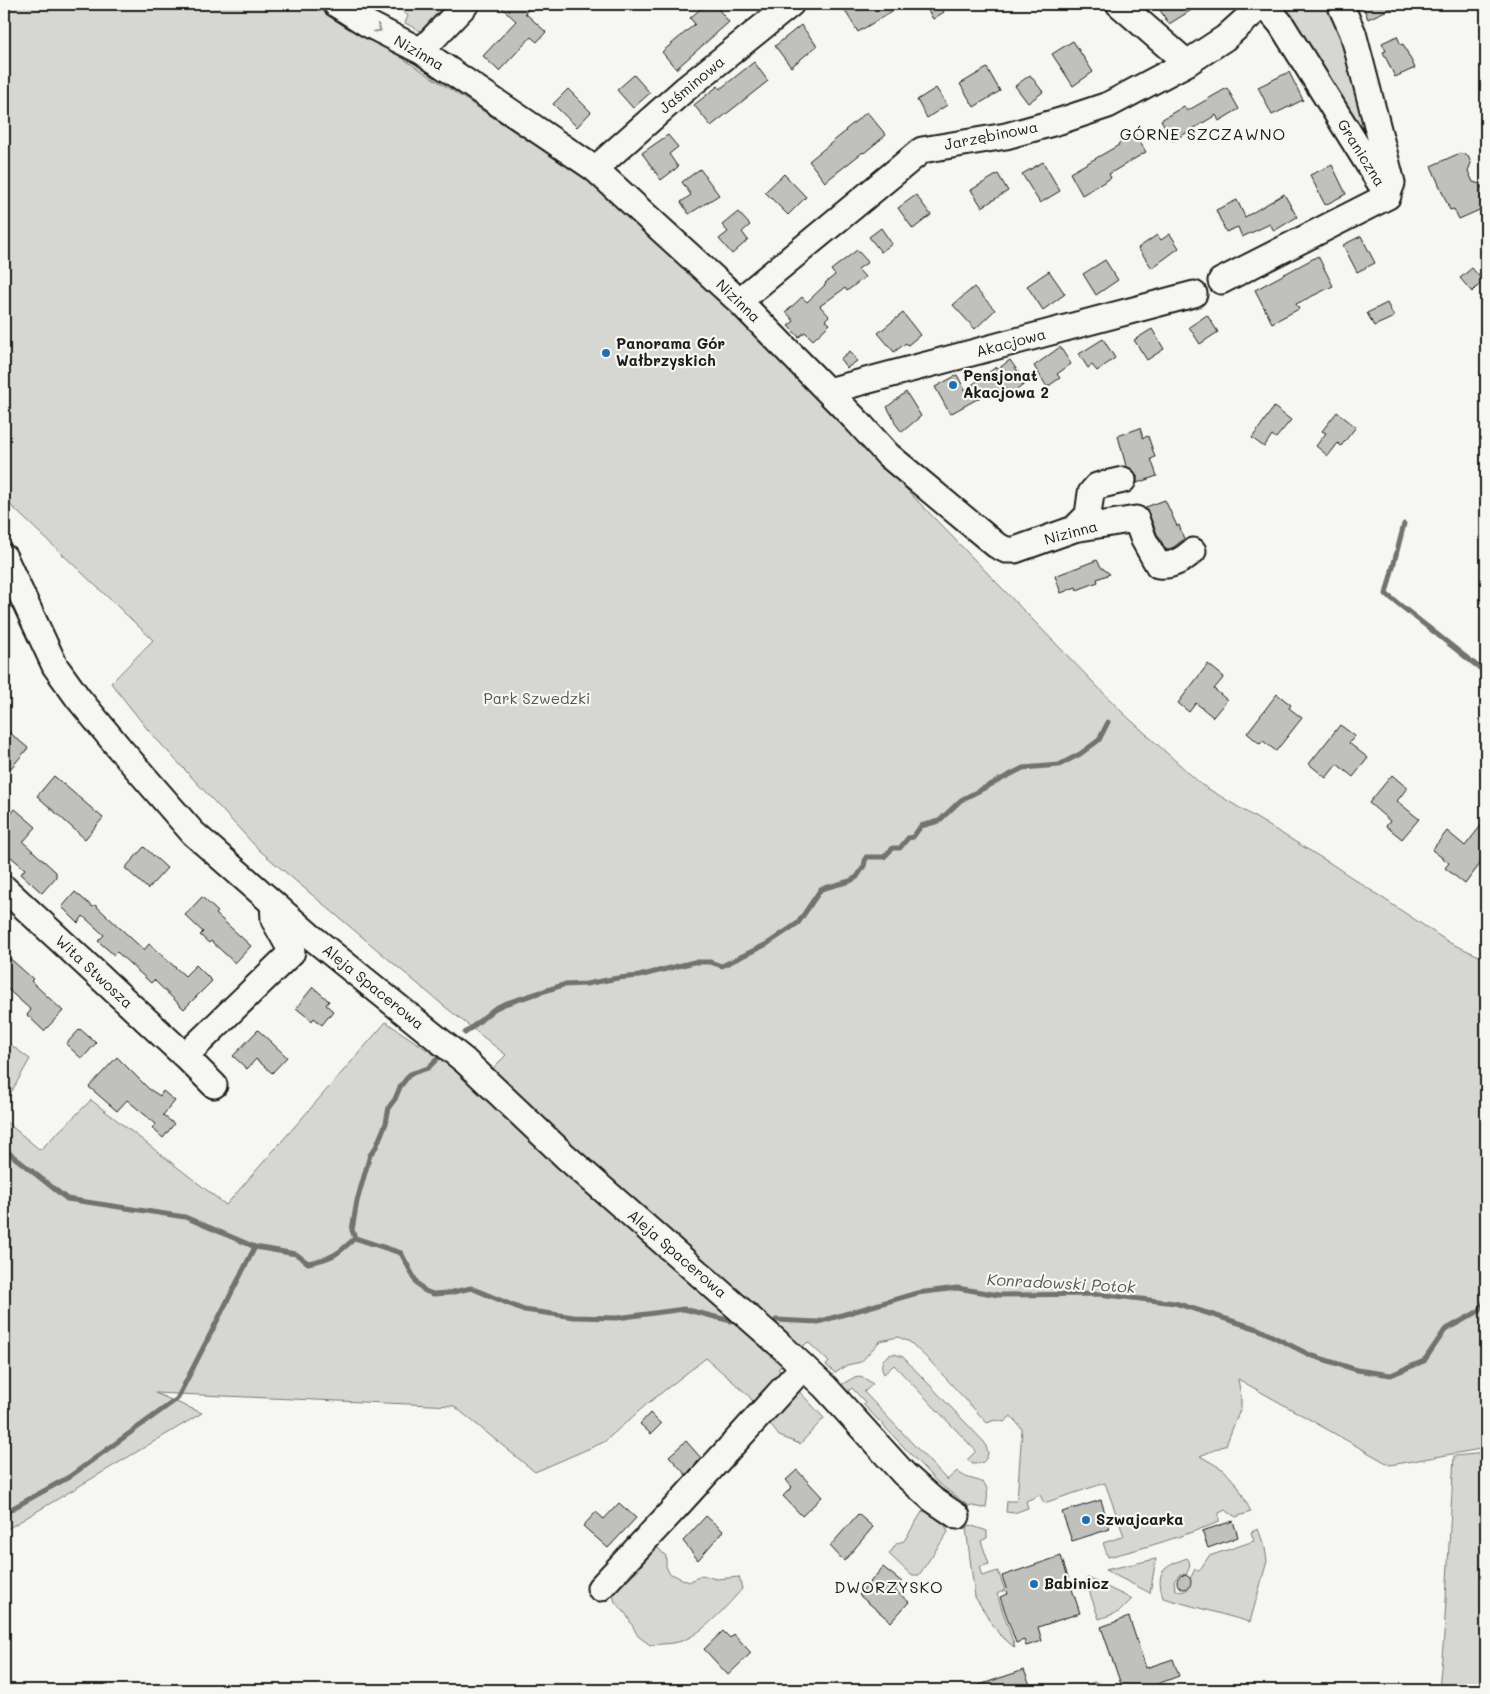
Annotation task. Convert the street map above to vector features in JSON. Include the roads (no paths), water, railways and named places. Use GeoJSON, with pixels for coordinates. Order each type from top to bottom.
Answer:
{"type":"FeatureCollection","features":[{"type":"Feature","properties":{"kind":"street","name":"Nizinna"},"geometry":{"type":"LineString","coordinates":[[336,4],[366,23],[422,51],[595,169],[739,301],[888,455],[996,545],[1006,550],[1015,550],[1074,529],[1136,519],[1144,540],[1158,565],[1164,566],[1176,562],[1186,558],[1193,551]]}},
{"type":"Feature","properties":{"kind":"street"},"geometry":{"type":"LineString","coordinates":[[422,51],[466,4]]}},
{"type":"Feature","properties":{"kind":"street","name":"Jaśminowa"},"geometry":{"type":"LineString","coordinates":[[595,169],[684,90],[792,4]]}},
{"type":"Feature","properties":{"kind":"street"},"geometry":{"type":"LineString","coordinates":[[1119,4],[1187,63]]}},
{"type":"Feature","properties":{"kind":"street","name":"Jarzębinowa"},"geometry":{"type":"LineString","coordinates":[[739,301],[922,150],[1006,136],[1060,121],[1108,104],[1187,63],[1224,38],[1264,4]]}},
{"type":"Feature","properties":{"kind":"street","name":"Graniczna"},"geometry":{"type":"LineString","coordinates":[[1221,281],[1388,196],[1282,24],[1264,4]]}},
{"type":"Feature","properties":{"kind":"street"},"geometry":{"type":"LineString","coordinates":[[1340,4],[1353,33],[1392,182],[1388,196]]}},
{"type":"Feature","properties":{"kind":"street","name":"Akacjowa"},"geometry":{"type":"LineString","coordinates":[[828,392],[1194,294]]}},
{"type":"Feature","properties":{"kind":"street"},"geometry":{"type":"LineString","coordinates":[[1074,529],[1088,515],[1090,493],[1097,486],[1123,480]]}},
{"type":"Feature","properties":{"kind":"street","name":"Aleja Spacerowa"},"geometry":{"type":"LineString","coordinates":[[4,557],[55,666],[78,698],[193,833],[319,943],[465,1061],[565,1156],[778,1343],[825,1387],[904,1474],[932,1499],[957,1516]]}},
{"type":"Feature","properties":{"kind":"street","name":"Wita Stwosza"},"geometry":{"type":"LineString","coordinates":[[4,888],[185,1056],[214,1086]]}},
{"type":"Feature","properties":{"kind":"street"},"geometry":{"type":"LineString","coordinates":[[273,903],[274,920],[292,952]]}},
{"type":"Feature","properties":{"kind":"street"},"geometry":{"type":"LineString","coordinates":[[185,1056],[292,952],[307,949],[319,943]]}},
{"type":"Feature","properties":{"kind":"street"},"geometry":{"type":"LineString","coordinates":[[600,1588],[676,1508],[803,1367]]}},
{"type":"Feature","properties":{"kind":"waterway"},"geometry":{"type":"LineString","coordinates":[[1404,524],[1386,594],[1486,673]]}},
{"type":"Feature","properties":{"kind":"waterway"},"geometry":{"type":"LineString","coordinates":[[465,1033],[494,1009],[504,1004],[563,985],[586,984],[639,976],[694,962],[710,962],[722,966],[767,944],[798,923],[821,889],[850,881],[857,877],[864,866],[866,857],[884,857],[893,848],[900,848],[908,838],[913,837],[921,826],[939,821],[961,800],[1023,768],[1059,765],[1080,754],[1099,740],[1108,722]]}},
{"type":"Feature","properties":{"kind":"waterway"},"geometry":{"type":"LineString","coordinates":[[355,1238],[352,1230],[357,1201],[370,1155],[376,1147],[386,1123],[389,1107],[410,1074],[428,1068],[437,1059]]}},
{"type":"Feature","properties":{"kind":"waterway","name":"Konradowski Potok"},"geometry":{"type":"LineString","coordinates":[[4,1149],[67,1199],[185,1217],[255,1247],[296,1254],[308,1263],[334,1255],[355,1238],[401,1253],[417,1283],[425,1291],[433,1294],[449,1293],[471,1288],[524,1310],[574,1317],[617,1318],[684,1309],[731,1321]]}},
{"type":"Feature","properties":{"kind":"waterway"},"geometry":{"type":"LineString","coordinates":[[4,1513],[69,1477],[177,1399],[255,1247]]}},
{"type":"Feature","properties":{"kind":"waterway","name":"Konradowski Potok"},"geometry":{"type":"LineString","coordinates":[[776,1320],[818,1322],[917,1293],[957,1288],[999,1295],[1098,1294],[1175,1303],[1258,1329],[1310,1355],[1357,1370],[1391,1375],[1424,1361],[1445,1330],[1479,1311],[1486,1300]]}},
{"type":"Feature","properties":{"kind":"place","name":"Panorama Gór Wałbrzyskich"},"geometry":{"type":"Point","coordinates":[606,353]}},
{"type":"Feature","properties":{"kind":"place","name":"Pensjonat Akacjowa 2"},"geometry":{"type":"Point","coordinates":[953,385]}},
{"type":"Feature","properties":{"kind":"place","name":"Szwajcarka"},"geometry":{"type":"Point","coordinates":[1086,1520]}},
{"type":"Feature","properties":{"kind":"place","name":"Babinicz"},"geometry":{"type":"Point","coordinates":[1034,1584]}},
{"type":"Feature","properties":{"kind":"district","name":"GÓRNE SZCZAWNO"},"geometry":{"type":"Point","coordinates":[1203,134]}},
{"type":"Feature","properties":{"kind":"district","name":"DWORZYSKO"},"geometry":{"type":"Point","coordinates":[889,1587]}},
{"type":"Feature","properties":{"kind":"park label","name":"Park Szwedzki"},"geometry":{"type":"Point","coordinates":[537,699]}}]}
